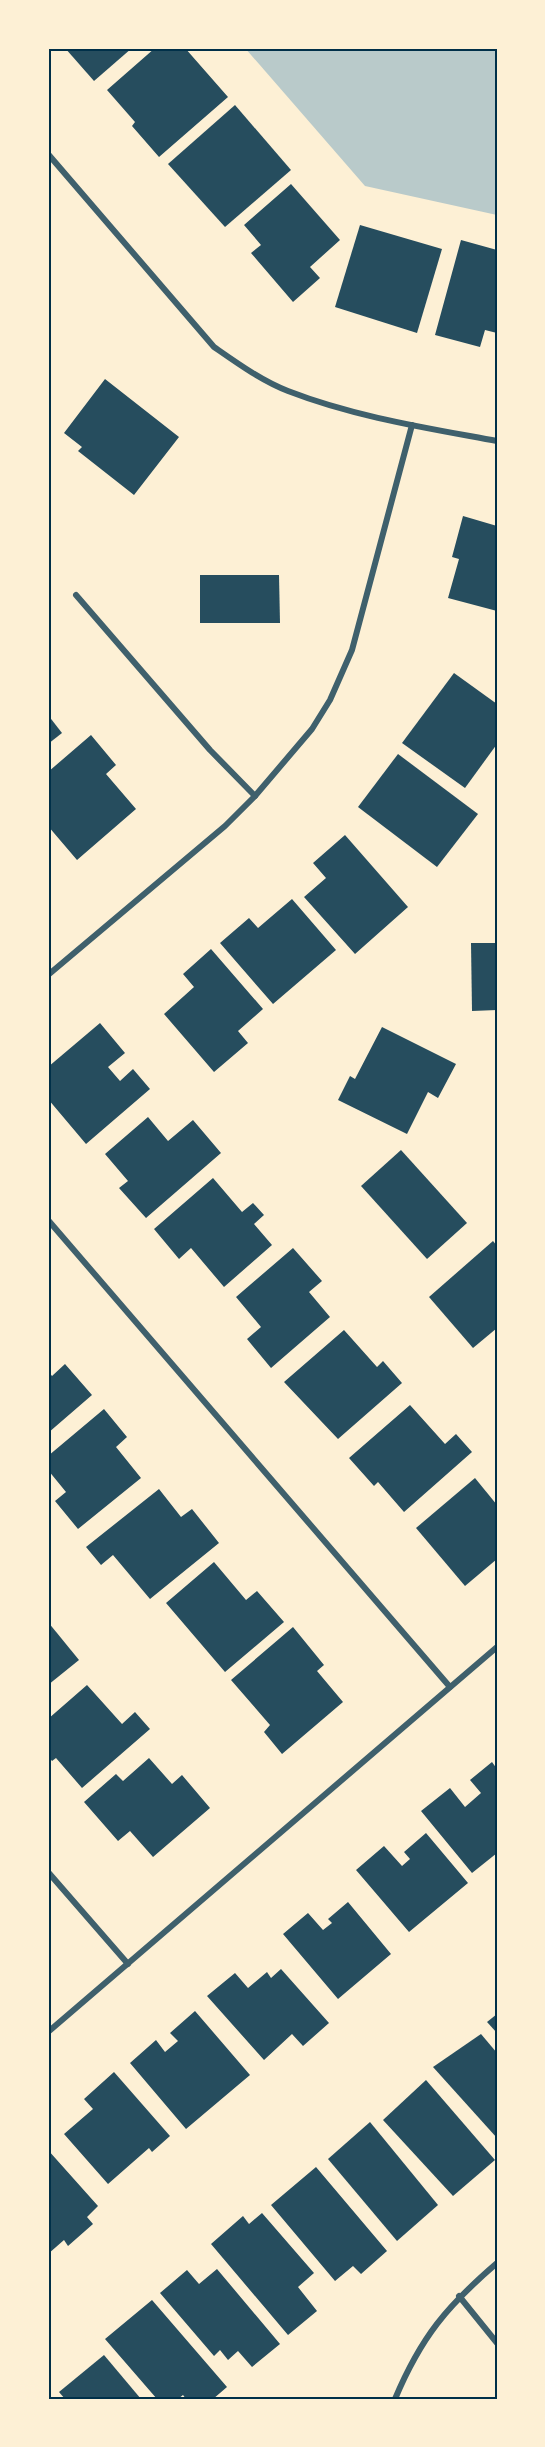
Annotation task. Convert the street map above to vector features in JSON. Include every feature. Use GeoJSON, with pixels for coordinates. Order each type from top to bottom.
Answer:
{"type":"FeatureCollection","features":[{"type":"Feature","properties":{"kind":"street"},"geometry":{"type":"LineString","coordinates":[[48,154],[214,347],[240,365],[287,391],[347,410],[497,441]]}},
{"type":"Feature","properties":{"kind":"street"},"geometry":{"type":"LineString","coordinates":[[48,975],[152,890],[255,796],[312,729],[330,700],[352,650],[412,425]]}},
{"type":"Feature","properties":{"kind":"street"},"geometry":{"type":"LineString","coordinates":[[76,595],[210,750],[255,796]]}},
{"type":"Feature","properties":{"kind":"street"},"geometry":{"type":"LineString","coordinates":[[48,1220],[450,1687]]}},
{"type":"Feature","properties":{"kind":"street"},"geometry":{"type":"LineString","coordinates":[[48,2032],[497,1647]]}},
{"type":"Feature","properties":{"kind":"street"},"geometry":{"type":"LineString","coordinates":[[48,1872],[128,1964]]}},
{"type":"Feature","properties":{"kind":"street"},"geometry":{"type":"LineString","coordinates":[[395,2399],[432,2327],[459,2296],[497,2263]]}},
{"type":"Feature","properties":{"kind":"street"},"geometry":{"type":"LineString","coordinates":[[459,2296],[497,2343]]}},
{"type":"Feature","properties":{"kind":"shaded area"},"geometry":{"type":"Polygon","coordinates":[[[245,48],[497,48],[497,215],[365,186],[245,48]]]}},
{"type":"Feature","properties":{"kind":"building"},"geometry":{"type":"Polygon","coordinates":[[[65,48],[132,48],[94,81],[65,48]]]}},
{"type":"Feature","properties":{"kind":"building"},"geometry":{"type":"Polygon","coordinates":[[[155,48],[185,48],[228,97],[159,157],[132,126],[135,122],[107,90],[155,48]]]}},
{"type":"Feature","properties":{"kind":"building"},"geometry":{"type":"Polygon","coordinates":[[[235,105],[291,170],[225,227],[168,164],[235,105]]]}},
{"type":"Feature","properties":{"kind":"building"},"geometry":{"type":"Polygon","coordinates":[[[291,184],[340,240],[310,267],[320,278],[293,302],[251,253],[261,245],[244,225],[291,184]]]}},
{"type":"Feature","properties":{"kind":"building"},"geometry":{"type":"Polygon","coordinates":[[[360,225],[442,249],[417,333],[335,307],[360,225]]]}},
{"type":"Feature","properties":{"kind":"building"},"geometry":{"type":"Polygon","coordinates":[[[461,240],[497,250],[497,333],[485,330],[480,347],[435,335],[461,240]]]}},
{"type":"Feature","properties":{"kind":"building"},"geometry":{"type":"Polygon","coordinates":[[[105,379],[179,437],[134,495],[78,451],[82,447],[64,433],[105,379]]]}},
{"type":"Feature","properties":{"kind":"building"},"geometry":{"type":"Polygon","coordinates":[[[463,516],[497,526],[497,611],[448,598],[459,559],[452,557],[463,516]]]}},
{"type":"Feature","properties":{"kind":"building"},"geometry":{"type":"Polygon","coordinates":[[[200,575],[279,575],[280,623],[200,623],[200,575]]]}},
{"type":"Feature","properties":{"kind":"building"},"geometry":{"type":"Polygon","coordinates":[[[454,673],[497,704],[497,744],[465,788],[402,743],[454,673]]]}},
{"type":"Feature","properties":{"kind":"building"},"geometry":{"type":"Polygon","coordinates":[[[48,715],[62,733],[48,744],[48,715]]]}},
{"type":"Feature","properties":{"kind":"building"},"geometry":{"type":"Polygon","coordinates":[[[91,735],[116,765],[106,774],[136,809],[77,860],[48,826],[48,772],[91,735]]]}},
{"type":"Feature","properties":{"kind":"building"},"geometry":{"type":"Polygon","coordinates":[[[398,754],[478,814],[437,867],[358,807],[398,754]]]}},
{"type":"Feature","properties":{"kind":"building"},"geometry":{"type":"Polygon","coordinates":[[[345,835],[408,907],[355,954],[304,897],[326,878],[313,863],[345,835]]]}},
{"type":"Feature","properties":{"kind":"building"},"geometry":{"type":"Polygon","coordinates":[[[292,899],[336,950],[273,1004],[220,943],[249,918],[258,928],[292,899]]]}},
{"type":"Feature","properties":{"kind":"building"},"geometry":{"type":"Polygon","coordinates":[[[471,943],[497,943],[497,1010],[472,1011],[471,943]]]}},
{"type":"Feature","properties":{"kind":"building"},"geometry":{"type":"Polygon","coordinates":[[[211,949],[263,1009],[238,1031],[248,1043],[214,1072],[164,1014],[194,987],[183,974],[211,949]]]}},
{"type":"Feature","properties":{"kind":"building"},"geometry":{"type":"Polygon","coordinates":[[[100,1023],[125,1053],[108,1067],[120,1081],[133,1069],[150,1089],[86,1144],[48,1099],[48,1067],[100,1023]]]}},
{"type":"Feature","properties":{"kind":"building"},"geometry":{"type":"Polygon","coordinates":[[[382,1027],[456,1064],[438,1098],[428,1092],[407,1134],[338,1100],[350,1076],[355,1079],[382,1027]]]}},
{"type":"Feature","properties":{"kind":"building"},"geometry":{"type":"Polygon","coordinates":[[[148,1117],[168,1141],[193,1120],[221,1153],[146,1218],[119,1188],[128,1181],[105,1154],[148,1117]]]}},
{"type":"Feature","properties":{"kind":"building"},"geometry":{"type":"Polygon","coordinates":[[[401,1150],[467,1223],[427,1259],[361,1186],[401,1150]]]}},
{"type":"Feature","properties":{"kind":"building"},"geometry":{"type":"Polygon","coordinates":[[[213,1178],[242,1212],[253,1203],[264,1215],[254,1224],[272,1245],[224,1287],[191,1248],[179,1259],[154,1229],[213,1178]]]}},
{"type":"Feature","properties":{"kind":"building"},"geometry":{"type":"Polygon","coordinates":[[[493,1241],[497,1246],[497,1328],[473,1348],[429,1297],[493,1241]]]}},
{"type":"Feature","properties":{"kind":"building"},"geometry":{"type":"Polygon","coordinates":[[[293,1248],[322,1281],[309,1292],[330,1317],[271,1368],[247,1339],[261,1327],[236,1297],[293,1248]]]}},
{"type":"Feature","properties":{"kind":"building"},"geometry":{"type":"Polygon","coordinates":[[[344,1330],[377,1367],[383,1361],[402,1383],[338,1439],[284,1382],[344,1330]]]}},
{"type":"Feature","properties":{"kind":"building"},"geometry":{"type":"Polygon","coordinates":[[[65,1364],[92,1395],[48,1433],[48,1371],[52,1376],[65,1364]]]}},
{"type":"Feature","properties":{"kind":"building"},"geometry":{"type":"Polygon","coordinates":[[[410,1405],[445,1444],[456,1434],[472,1452],[404,1512],[378,1482],[374,1486],[349,1458],[410,1405]]]}},
{"type":"Feature","properties":{"kind":"building"},"geometry":{"type":"Polygon","coordinates":[[[104,1409],[127,1437],[116,1447],[141,1478],[78,1529],[55,1501],[66,1492],[48,1470],[48,1456],[104,1409]]]}},
{"type":"Feature","properties":{"kind":"building"},"geometry":{"type":"Polygon","coordinates":[[[475,1478],[497,1505],[497,1559],[465,1586],[416,1528],[475,1478]]]}},
{"type":"Feature","properties":{"kind":"building"},"geometry":{"type":"Polygon","coordinates":[[[159,1489],[181,1517],[192,1509],[219,1543],[150,1599],[113,1555],[101,1565],[86,1547],[159,1489]]]}},
{"type":"Feature","properties":{"kind":"building"},"geometry":{"type":"Polygon","coordinates":[[[214,1562],[246,1600],[257,1591],[284,1622],[225,1672],[166,1603],[214,1562]]]}},
{"type":"Feature","properties":{"kind":"building"},"geometry":{"type":"Polygon","coordinates":[[[48,1622],[79,1660],[48,1685],[48,1622]]]}},
{"type":"Feature","properties":{"kind":"building"},"geometry":{"type":"Polygon","coordinates":[[[293,1627],[324,1665],[317,1671],[343,1702],[282,1754],[264,1732],[270,1725],[231,1680],[293,1627]]]}},
{"type":"Feature","properties":{"kind":"building"},"geometry":{"type":"Polygon","coordinates":[[[87,1685],[122,1724],[135,1712],[150,1729],[82,1788],[56,1758],[52,1761],[48,1756],[48,1719],[87,1685]]]}},
{"type":"Feature","properties":{"kind":"building"},"geometry":{"type":"Polygon","coordinates":[[[149,1758],[172,1784],[182,1775],[210,1808],[153,1857],[130,1831],[118,1841],[84,1802],[116,1774],[123,1781],[149,1758]]]}},
{"type":"Feature","properties":{"kind":"building"},"geometry":{"type":"Polygon","coordinates":[[[492,1762],[497,1769],[497,1853],[472,1873],[421,1811],[450,1788],[465,1807],[481,1793],[470,1780],[492,1762]]]}},
{"type":"Feature","properties":{"kind":"building"},"geometry":{"type":"Polygon","coordinates":[[[426,1833],[468,1883],[409,1932],[356,1870],[384,1846],[402,1866],[410,1859],[404,1852],[426,1833]]]}},
{"type":"Feature","properties":{"kind":"building"},"geometry":{"type":"Polygon","coordinates":[[[348,1902],[391,1954],[338,1999],[283,1934],[308,1913],[323,1930],[332,1923],[328,1919],[348,1902]]]}},
{"type":"Feature","properties":{"kind":"building"},"geometry":{"type":"Polygon","coordinates":[[[281,1969],[329,2023],[303,2046],[292,2034],[264,2060],[207,1996],[235,1973],[248,1988],[267,1972],[271,1978],[281,1969]]]}},
{"type":"Feature","properties":{"kind":"building"},"geometry":{"type":"Polygon","coordinates":[[[195,2011],[250,2075],[186,2129],[130,2063],[156,2040],[165,2052],[178,2041],[170,2033],[195,2011]]]}},
{"type":"Feature","properties":{"kind":"building"},"geometry":{"type":"Polygon","coordinates":[[[497,2014],[497,2033],[487,2022],[497,2014]]]}},
{"type":"Feature","properties":{"kind":"building"},"geometry":{"type":"Polygon","coordinates":[[[481,2034],[497,2053],[497,2138],[433,2067],[481,2034]]]}},
{"type":"Feature","properties":{"kind":"building"},"geometry":{"type":"Polygon","coordinates":[[[114,2072],[170,2136],[152,2152],[149,2148],[108,2184],[64,2134],[93,2109],[84,2099],[114,2072]]]}},
{"type":"Feature","properties":{"kind":"building"},"geometry":{"type":"Polygon","coordinates":[[[426,2080],[495,2160],[453,2196],[383,2120],[426,2080]]]}},
{"type":"Feature","properties":{"kind":"building"},"geometry":{"type":"Polygon","coordinates":[[[370,2122],[438,2205],[397,2241],[328,2159],[370,2122]]]}},
{"type":"Feature","properties":{"kind":"building"},"geometry":{"type":"Polygon","coordinates":[[[48,2150],[98,2206],[87,2217],[93,2224],[68,2246],[64,2240],[48,2254],[48,2150]]]}},
{"type":"Feature","properties":{"kind":"building"},"geometry":{"type":"Polygon","coordinates":[[[316,2167],[387,2251],[361,2274],[353,2266],[335,2281],[271,2205],[316,2167]]]}},
{"type":"Feature","properties":{"kind":"building"},"geometry":{"type":"Polygon","coordinates":[[[262,2213],[314,2273],[298,2287],[317,2311],[288,2335],[211,2244],[243,2216],[249,2224],[262,2213]]]}},
{"type":"Feature","properties":{"kind":"building"},"geometry":{"type":"Polygon","coordinates":[[[217,2269],[280,2344],[252,2367],[238,2351],[228,2360],[220,2350],[214,2356],[160,2293],[187,2270],[199,2284],[217,2269]]]}},
{"type":"Feature","properties":{"kind":"building"},"geometry":{"type":"Polygon","coordinates":[[[152,2300],[227,2387],[213,2399],[186,2399],[183,2395],[178,2399],[157,2399],[105,2339],[152,2300]]]}},
{"type":"Feature","properties":{"kind":"building"},"geometry":{"type":"Polygon","coordinates":[[[104,2355],[141,2399],[65,2399],[59,2392],[104,2355]]]}}]}
